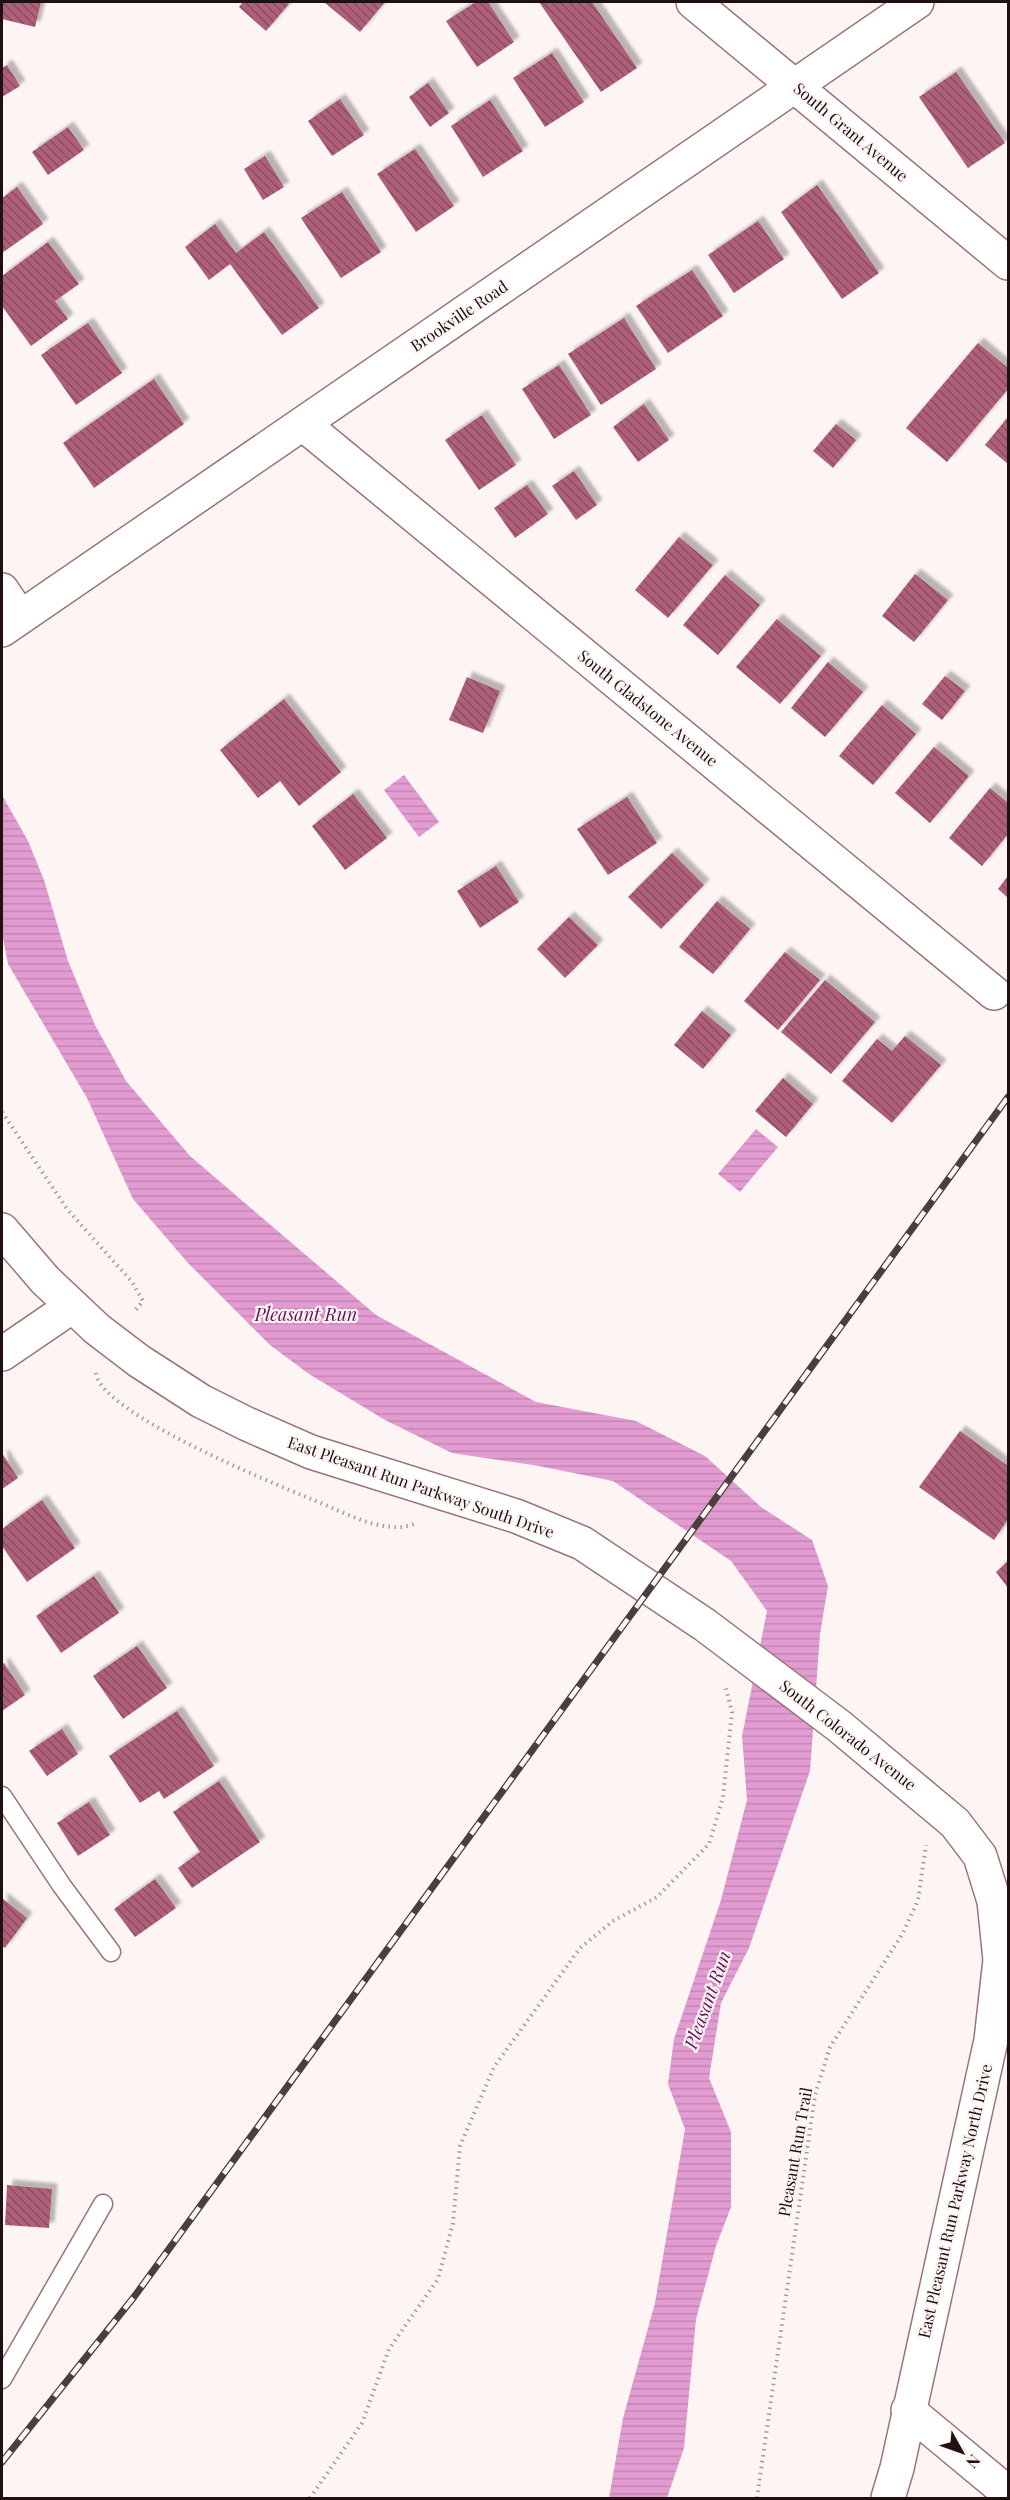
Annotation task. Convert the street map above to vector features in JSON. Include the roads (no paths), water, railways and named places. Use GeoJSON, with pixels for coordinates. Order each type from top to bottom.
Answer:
{"type":"FeatureCollection","features":[{"type":"Feature","properties":{"kind":"street","name":"South Grant Avenue"},"geometry":{"type":"LineString","coordinates":[[693,2],[1008,263]]}},
{"type":"Feature","properties":{"kind":"street","name":"Brookville Road"},"geometry":{"type":"LineString","coordinates":[[11,624],[917,2]]}},
{"type":"Feature","properties":{"kind":"street","name":"South Gladstone Avenue"},"geometry":{"type":"LineString","coordinates":[[303,424],[994,993]]}},
{"type":"Feature","properties":{"kind":"street"},"geometry":{"type":"LineString","coordinates":[[2,590],[11,624]]}},
{"type":"Feature","properties":{"kind":"street","name":"East Pleasant Run Parkway South Drive"},"geometry":{"type":"LineString","coordinates":[[2,1230],[71,1306],[112,1341],[201,1401],[295,1445],[346,1464],[553,1530],[582,1543],[648,1587]]}},
{"type":"Feature","properties":{"kind":"street"},"geometry":{"type":"LineString","coordinates":[[2,1354],[71,1306]]}},
{"type":"Feature","properties":{"kind":"street","name":"South Colorado Avenue"},"geometry":{"type":"LineString","coordinates":[[648,1587],[705,1625],[839,1726],[955,1822],[980,1856],[1001,1910]]}},
{"type":"Feature","properties":{"kind":"street","name":"East Pleasant Run Parkway North Drive"},"geometry":{"type":"LineString","coordinates":[[888,2499],[897,2468],[991,2040],[1000,1960],[1001,1910]]}},
{"type":"Feature","properties":{"kind":"street"},"geometry":{"type":"LineString","coordinates":[[908,2410],[1008,2493]]}},
{"type":"Feature","properties":{"kind":"lane"},"geometry":{"type":"LineString","coordinates":[[2,1797],[62,1886],[111,1952]]}},
{"type":"Feature","properties":{"kind":"lane"},"geometry":{"type":"LineString","coordinates":[[2,2379],[103,2204]]}},
{"type":"Feature","properties":{"kind":"water"},"geometry":{"type":"Polygon","coordinates":[[[404,775],[439,822],[419,837],[384,790],[404,775]]]}},
{"type":"Feature","properties":{"kind":"water","name":"Pleasant Run"},"geometry":{"type":"Polygon","coordinates":[[[2,795],[28,841],[44,880],[68,961],[95,1025],[126,1081],[190,1156],[376,1315],[536,1402],[636,1421],[705,1456],[761,1507],[812,1540],[828,1586],[820,1634],[810,1771],[749,1948],[721,2003],[709,2078],[731,2132],[731,2207],[716,2246],[696,2319],[684,2448],[667,2498],[609,2498],[623,2418],[655,2303],[685,2129],[668,2084],[674,2039],[721,1900],[747,1800],[742,1736],[767,1611],[731,1561],[613,1481],[539,1466],[452,1453],[385,1420],[309,1374],[270,1345],[188,1263],[133,1199],[87,1098],[8,964],[2,933],[2,795]]]}},
{"type":"Feature","properties":{"kind":"water"},"geometry":{"type":"Polygon","coordinates":[[[756,1129],[778,1147],[740,1192],[718,1174],[756,1129]]]}},
{"type":"Feature","properties":{"kind":"railway"},"geometry":{"type":"LineString","coordinates":[[2,2462],[134,2297],[1008,1097]]}}]}
